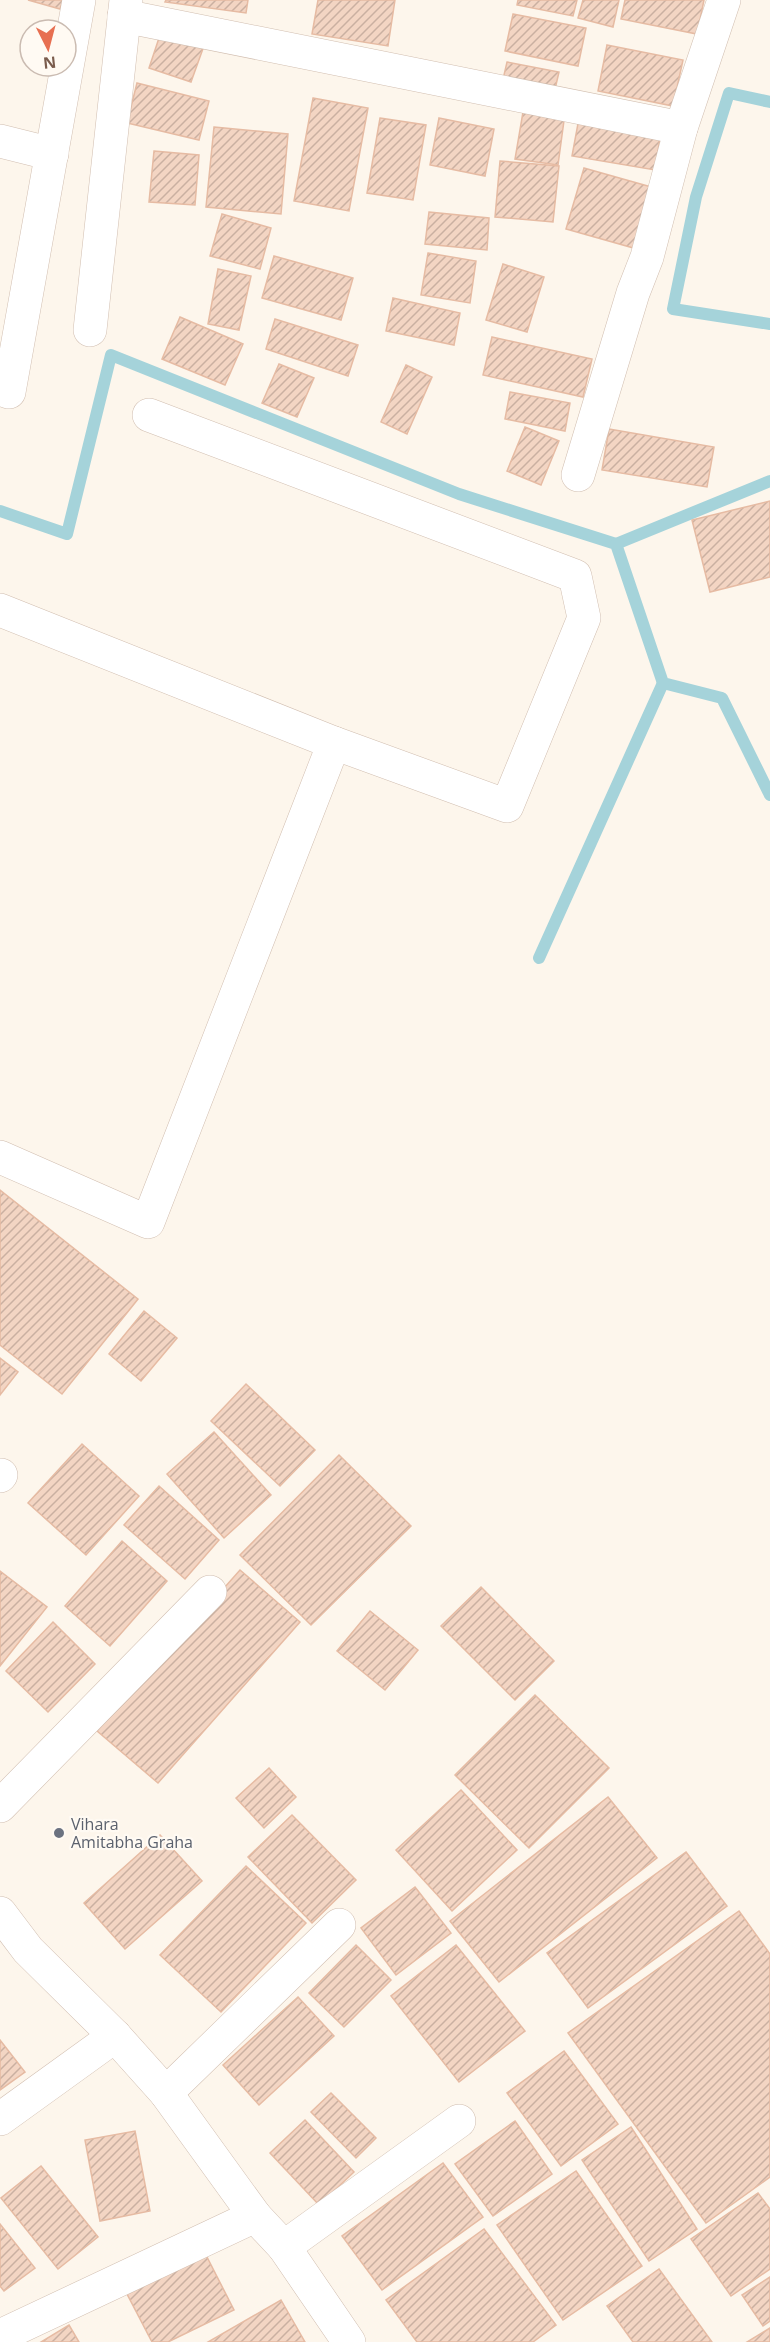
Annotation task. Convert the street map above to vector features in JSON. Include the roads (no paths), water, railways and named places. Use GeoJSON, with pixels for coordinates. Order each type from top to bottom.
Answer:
{"type":"FeatureCollection","features":[{"type":"Feature","properties":{"kind":"street"},"geometry":{"type":"LineString","coordinates":[[0,389],[9,392],[79,0]]}},
{"type":"Feature","properties":{"kind":"street"},"geometry":{"type":"LineString","coordinates":[[578,475],[633,294],[647,256],[681,128],[724,0]]}},
{"type":"Feature","properties":{"kind":"street"},"geometry":{"type":"LineString","coordinates":[[90,330],[125,8],[681,128]]}},
{"type":"Feature","properties":{"kind":"street"},"geometry":{"type":"LineString","coordinates":[[0,141],[52,154]]}},
{"type":"Feature","properties":{"kind":"street"},"geometry":{"type":"LineString","coordinates":[[0,610],[334,743],[507,806],[584,618],[574,576],[149,415]]}},
{"type":"Feature","properties":{"kind":"street"},"geometry":{"type":"LineString","coordinates":[[0,1157],[148,1222],[334,743]]}},
{"type":"Feature","properties":{"kind":"street"},"geometry":{"type":"LineString","coordinates":[[0,1806],[210,1592]]}},
{"type":"Feature","properties":{"kind":"street"},"geometry":{"type":"LineString","coordinates":[[0,1913],[28,1950],[116,2036],[166,2093],[255,2216],[284,2247],[349,2342]]}},
{"type":"Feature","properties":{"kind":"street"},"geometry":{"type":"LineString","coordinates":[[166,2093],[339,1925]]}},
{"type":"Feature","properties":{"kind":"street"},"geometry":{"type":"LineString","coordinates":[[0,2119],[116,2036]]}},
{"type":"Feature","properties":{"kind":"street"},"geometry":{"type":"LineString","coordinates":[[284,2247],[459,2121]]}},
{"type":"Feature","properties":{"kind":"street"},"geometry":{"type":"LineString","coordinates":[[0,2336],[255,2216]]}},
{"type":"Feature","properties":{"kind":"waterway"},"geometry":{"type":"LineString","coordinates":[[770,102],[729,93],[696,197],[673,309],[770,324]]}},
{"type":"Feature","properties":{"kind":"waterway"},"geometry":{"type":"LineString","coordinates":[[0,511],[67,534],[111,355],[459,494],[616,544],[663,683],[722,698],[770,795]]}},
{"type":"Feature","properties":{"kind":"waterway"},"geometry":{"type":"LineString","coordinates":[[616,544],[770,481]]}},
{"type":"Feature","properties":{"kind":"waterway"},"geometry":{"type":"LineString","coordinates":[[539,958],[663,683]]}},
{"type":"Feature","properties":{"kind":"place","name":"Vihara Amitabha Graha"},"geometry":{"type":"Point","coordinates":[59,1833]}}]}
